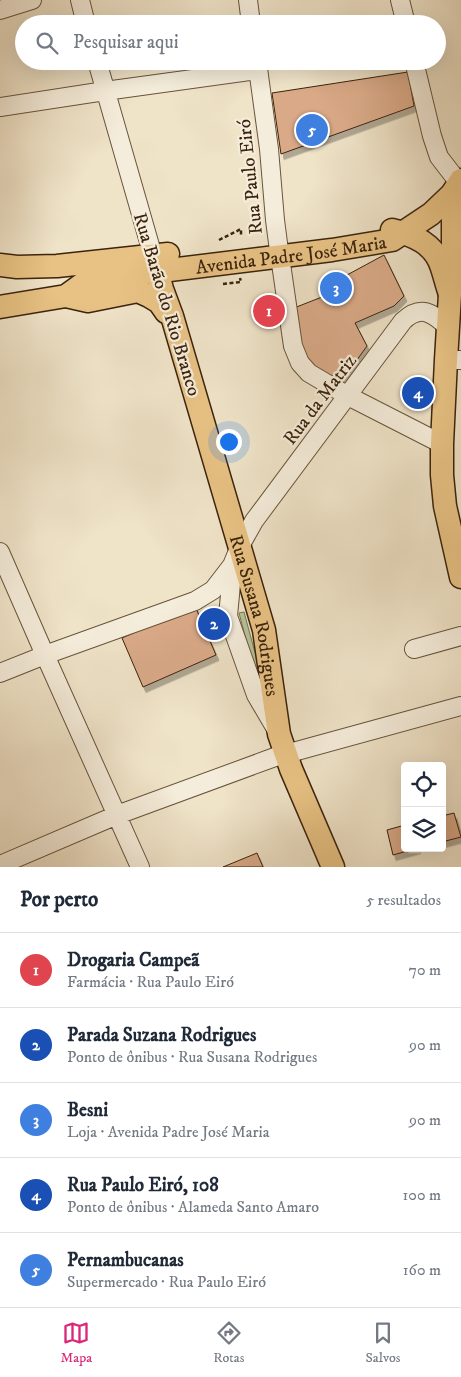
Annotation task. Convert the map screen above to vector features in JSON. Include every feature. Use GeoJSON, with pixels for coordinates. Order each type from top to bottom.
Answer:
{"type":"FeatureCollection","features":[{"type":"Feature","properties":{"kind":"main road"},"geometry":{"type":"LineString","coordinates":[[457,186],[457,229],[448,328],[453,360],[442,444],[442,476],[446,506],[461,577]]}},
{"type":"Feature","properties":{"kind":"main road","name":"Avenida Padre José Maria"},"geometry":{"type":"LineString","coordinates":[[0,265],[17,267],[155,264],[279,250],[391,230],[404,233],[431,214],[457,186]]}},
{"type":"Feature","properties":{"kind":"main road"},"geometry":{"type":"LineString","coordinates":[[404,233],[424,243],[437,258],[442,267],[450,294]]}},
{"type":"Feature","properties":{"kind":"main road","name":"Avenida Padre José Maria"},"geometry":{"type":"LineString","coordinates":[[0,307],[60,296],[84,283],[155,264]]}},
{"type":"Feature","properties":{"kind":"main road","name":"Rua Barão do Rio Branco"},"geometry":{"type":"LineString","coordinates":[[155,264],[172,316],[237,554]]}},
{"type":"Feature","properties":{"kind":"main road"},"geometry":{"type":"LineString","coordinates":[[60,296],[88,300],[138,291],[159,302],[166,312],[172,316]]}},
{"type":"Feature","properties":{"kind":"main road","name":"Rua Susana Rodrigues"},"geometry":{"type":"LineString","coordinates":[[237,554],[264,630],[282,744],[293,774],[334,867]]}},
{"type":"Feature","properties":{"kind":"street"},"geometry":{"type":"LineString","coordinates":[[0,10],[32,0]]}},
{"type":"Feature","properties":{"kind":"street"},"geometry":{"type":"LineString","coordinates":[[80,0],[84,15]]}},
{"type":"Feature","properties":{"kind":"street"},"geometry":{"type":"LineString","coordinates":[[248,0],[250,15]]}},
{"type":"Feature","properties":{"kind":"street"},"geometry":{"type":"LineString","coordinates":[[400,0],[404,15]]}},
{"type":"Feature","properties":{"kind":"street","name":"Rua Barão do Rio Branco"},"geometry":{"type":"LineString","coordinates":[[100,70],[155,264]]}},
{"type":"Feature","properties":{"kind":"street"},"geometry":{"type":"LineString","coordinates":[[0,107],[233,70]]}},
{"type":"Feature","properties":{"kind":"street","name":"Rua Paulo Eiró"},"geometry":{"type":"LineString","coordinates":[[258,70],[269,149],[279,250],[293,346],[300,363],[309,373],[348,396],[442,444]]}},
{"type":"Feature","properties":{"kind":"street"},"geometry":{"type":"LineString","coordinates":[[416,70],[439,157],[457,186]]}},
{"type":"Feature","properties":{"kind":"street"},"geometry":{"type":"LineString","coordinates":[[0,299],[60,296]]}},
{"type":"Feature","properties":{"kind":"street","name":"Rua da Matriz"},"geometry":{"type":"LineString","coordinates":[[0,674],[44,655],[195,601],[213,590],[237,554],[254,521],[403,321],[411,314],[425,312],[440,320],[448,328]]}},
{"type":"Feature","properties":{"kind":"street"},"geometry":{"type":"LineString","coordinates":[[0,552],[44,655],[140,867]]}},
{"type":"Feature","properties":{"kind":"street","name":"Rua Susana Rodrigues"},"geometry":{"type":"LineString","coordinates":[[237,554],[228,616],[256,695],[282,744]]}},
{"type":"Feature","properties":{"kind":"street"},"geometry":{"type":"LineString","coordinates":[[414,648],[461,636]]}},
{"type":"Feature","properties":{"kind":"street"},"geometry":{"type":"LineString","coordinates":[[0,865],[117,816],[275,757],[282,744],[461,706]]}},
{"type":"Feature","properties":{"kind":"path"},"geometry":{"type":"LineString","coordinates":[[219,240],[241,229],[241,236]]}},
{"type":"Feature","properties":{"kind":"path"},"geometry":{"type":"LineString","coordinates":[[223,284],[241,282]]}},
{"type":"Feature","properties":{"kind":"green space"},"geometry":{"type":"Polygon","coordinates":[[[244,612],[261,675],[256,677],[239,613],[244,612]]]}},
{"type":"Feature","properties":{"kind":"building"},"geometry":{"type":"Polygon","coordinates":[[[408,72],[414,106],[281,154],[272,93],[408,72]]]}},
{"type":"Feature","properties":{"kind":"building"},"geometry":{"type":"Polygon","coordinates":[[[384,255],[404,296],[394,306],[355,323],[367,346],[344,378],[338,379],[312,367],[300,347],[294,308],[327,295],[323,288],[384,255]]]}},
{"type":"Feature","properties":{"kind":"building"},"geometry":{"type":"Polygon","coordinates":[[[195,606],[216,655],[143,687],[122,638],[195,606]]]}},
{"type":"Feature","properties":{"kind":"building"},"geometry":{"type":"Polygon","coordinates":[[[454,813],[461,837],[446,841],[446,815],[454,813]]]}},
{"type":"Feature","properties":{"kind":"building"},"geometry":{"type":"Polygon","coordinates":[[[401,826],[401,852],[404,852],[393,855],[387,830],[401,826]]]}},
{"type":"Feature","properties":{"kind":"building"},"geometry":{"type":"Polygon","coordinates":[[[257,853],[263,867],[223,867],[257,853]]]}},
{"type":"Feature","properties":{"kind":"place","name":"Pernambucanas"},"geometry":{"type":"Point","coordinates":[312,130]}},
{"type":"Feature","properties":{"kind":"place","name":"Besni"},"geometry":{"type":"Point","coordinates":[336,288]}},
{"type":"Feature","properties":{"kind":"place","name":"Drogaria Campeã"},"geometry":{"type":"Point","coordinates":[269,311]}},
{"type":"Feature","properties":{"kind":"place","name":"Rua Paulo Eiró, 108"},"geometry":{"type":"Point","coordinates":[418,393]}},
{"type":"Feature","properties":{"kind":"place","name":"Parada Suzana Rodrigues"},"geometry":{"type":"Point","coordinates":[214,624]}}]}
